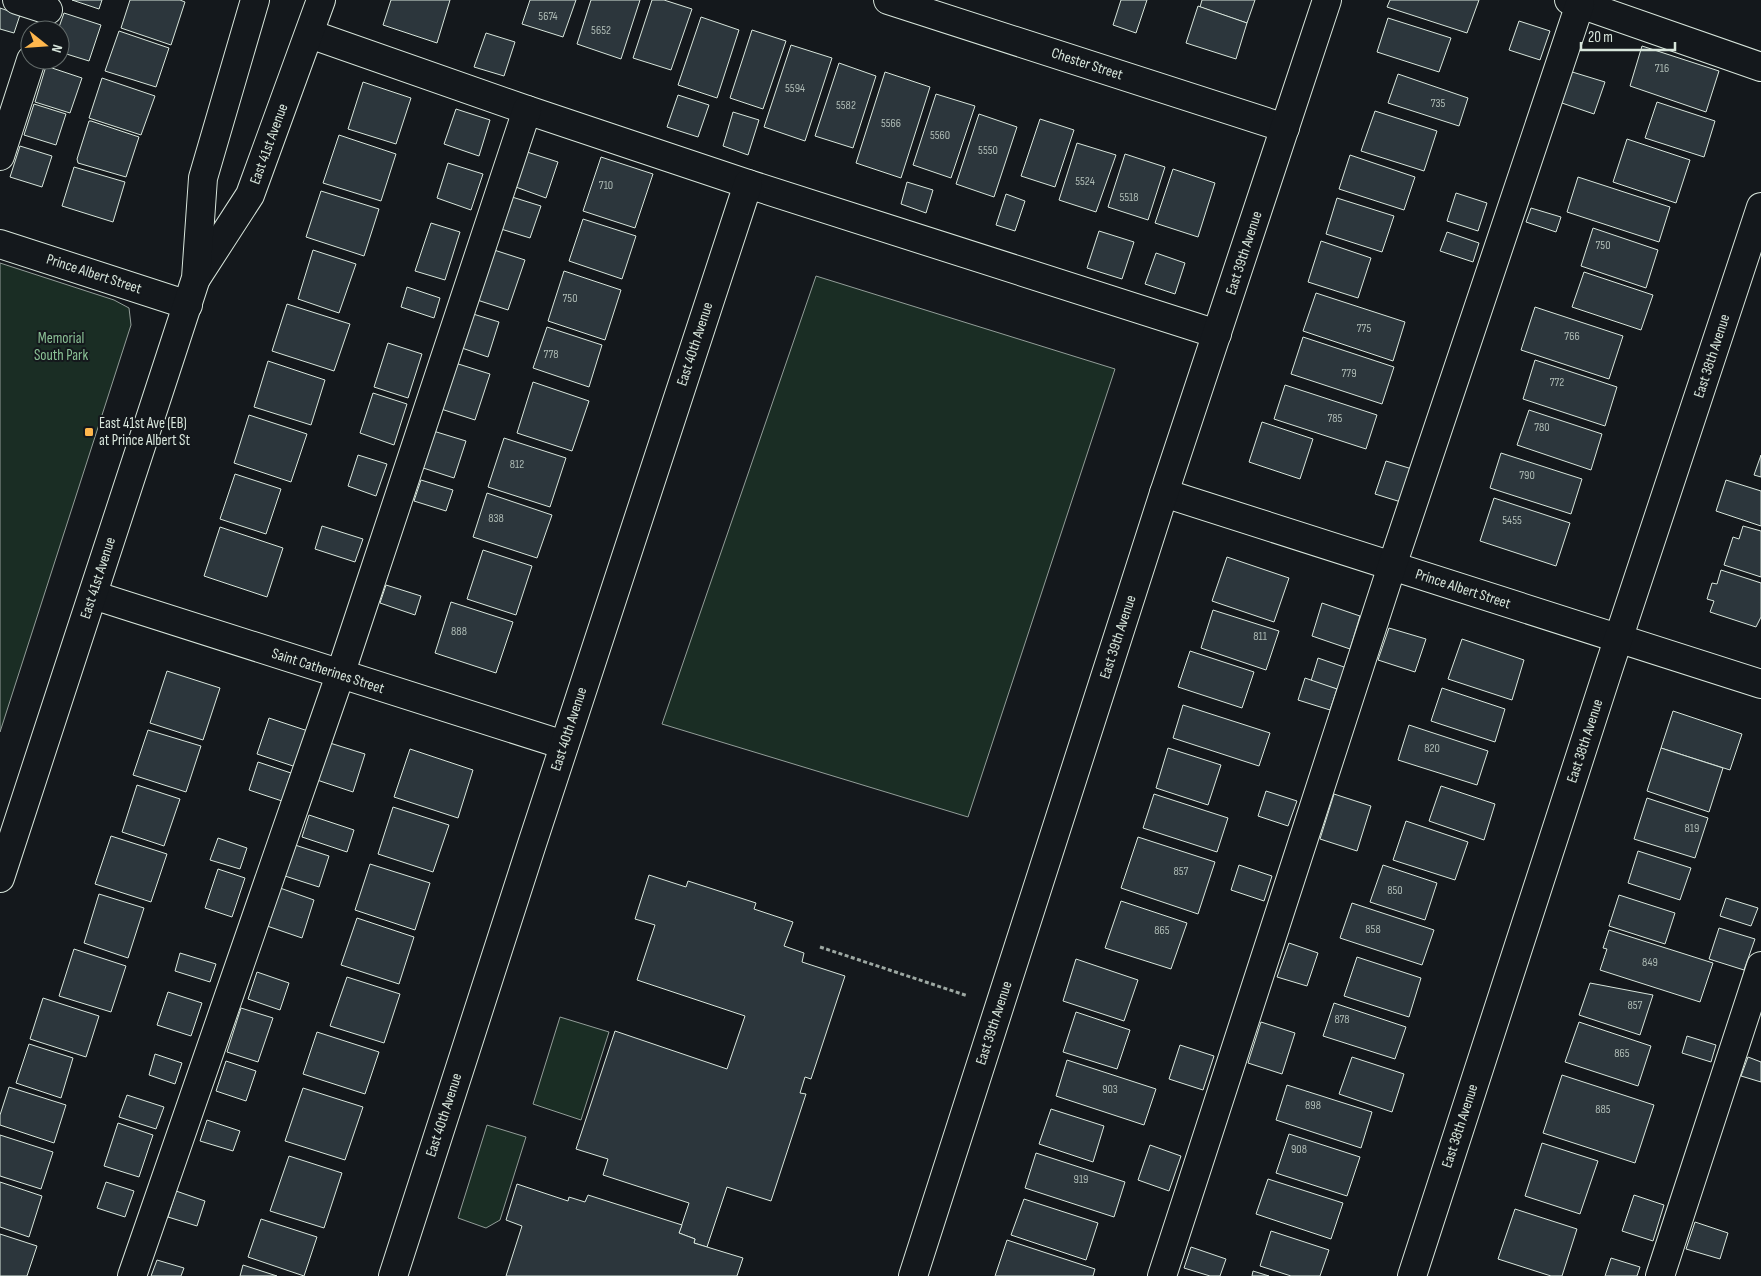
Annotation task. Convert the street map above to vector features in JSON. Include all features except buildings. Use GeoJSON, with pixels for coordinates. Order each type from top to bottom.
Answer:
{"type":"FeatureCollection","features":[{"type":"Feature","properties":{"kind":"street"},"geometry":{"type":"LineString","coordinates":[[17,0],[47,13]]}},
{"type":"Feature","properties":{"kind":"street","name":"East 41st Avenue"},"geometry":{"type":"LineString","coordinates":[[0,878],[196,278],[203,178],[255,0]]}},
{"type":"Feature","properties":{"kind":"street","name":"East 41st Avenue"},"geometry":{"type":"LineString","coordinates":[[196,278],[250,195],[321,0]]}},
{"type":"Feature","properties":{"kind":"street","name":"Chester Street"},"geometry":{"type":"LineString","coordinates":[[888,0],[1285,128]]}},
{"type":"Feature","properties":{"kind":"street","name":"East 39th Avenue"},"geometry":{"type":"LineString","coordinates":[[913,1276],[1164,493],[1327,0]]}},
{"type":"Feature","properties":{"kind":"street"},"geometry":{"type":"LineString","coordinates":[[1162,1276],[1575,2],[1761,67]]}},
{"type":"Feature","properties":{"kind":"street"},"geometry":{"type":"LineString","coordinates":[[310,34],[527,110],[748,184],[1217,334]]}},
{"type":"Feature","properties":{"kind":"street"},"geometry":{"type":"LineString","coordinates":[[0,156],[28,70]]}},
{"type":"Feature","properties":{"kind":"street"},"geometry":{"type":"LineString","coordinates":[[132,1276],[340,675],[527,110]]}},
{"type":"Feature","properties":{"kind":"street","name":"East 40th Avenue"},"geometry":{"type":"LineString","coordinates":[[393,1276],[748,184]]}},
{"type":"Feature","properties":{"kind":"street","name":"East 38th Avenue"},"geometry":{"type":"LineString","coordinates":[[1412,1276],[1618,638],[1761,207]]}},
{"type":"Feature","properties":{"kind":"street","name":"Prince Albert Street"},"geometry":{"type":"LineString","coordinates":[[0,244],[188,305]]}},
{"type":"Feature","properties":{"kind":"street","name":"Prince Albert Street"},"geometry":{"type":"LineString","coordinates":[[1164,493],[1761,684]]}},
{"type":"Feature","properties":{"kind":"street","name":"Saint Catherines Street"},"geometry":{"type":"LineString","coordinates":[[93,595],[564,746]]}},
{"type":"Feature","properties":{"kind":"street"},"geometry":{"type":"LineString","coordinates":[[1660,1276],[1761,966]]}},
{"type":"Feature","properties":{"kind":"path"},"geometry":{"type":"LineString","coordinates":[[820,948],[968,996]]}},
{"type":"Feature","properties":{"kind":"green space","name":"Memorial South Park"},"geometry":{"type":"Polygon","coordinates":[[[0,263],[114,300],[129,308],[131,325],[0,732],[0,263]]]}},
{"type":"Feature","properties":{"kind":"green space"},"geometry":{"type":"Polygon","coordinates":[[[816,276],[1115,369],[968,817],[662,724],[816,276]]]}},
{"type":"Feature","properties":{"kind":"green space"},"geometry":{"type":"Polygon","coordinates":[[[560,1017],[609,1032],[581,1120],[533,1104],[560,1017]]]}},
{"type":"Feature","properties":{"kind":"green space"},"geometry":{"type":"Polygon","coordinates":[[[487,1125],[526,1137],[500,1220],[486,1228],[458,1218],[487,1125]]]}},
{"type":"Feature","properties":{"kind":"place","name":"East 41st Ave (EB) at Prince Albert St"},"geometry":{"type":"Point","coordinates":[89,432]}}]}
